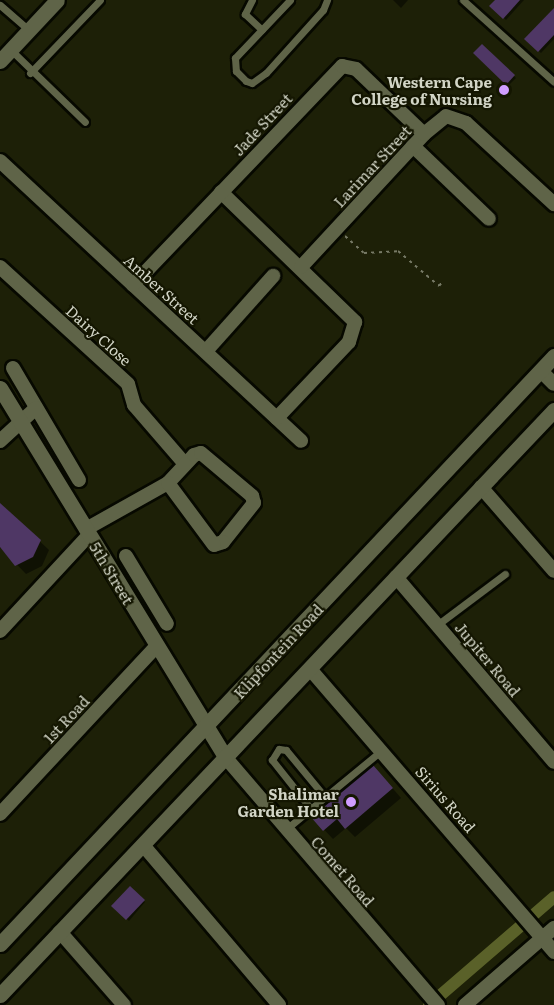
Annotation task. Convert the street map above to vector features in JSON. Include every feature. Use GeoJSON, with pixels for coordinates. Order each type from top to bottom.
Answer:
{"type":"FeatureCollection","features":[{"type":"Feature","properties":{"kind":"main road"},"geometry":{"type":"LineString","coordinates":[[5,55],[57,0]]}},
{"type":"Feature","properties":{"kind":"main road","name":"Klipfontein Road"},"geometry":{"type":"LineString","coordinates":[[0,944],[554,356]]}},
{"type":"Feature","properties":{"kind":"main road","name":"5th Street"},"geometry":{"type":"LineString","coordinates":[[0,388],[156,647],[226,758]]}},
{"type":"Feature","properties":{"kind":"main road"},"geometry":{"type":"LineString","coordinates":[[0,995],[554,410]]}},
{"type":"Feature","properties":{"kind":"street","name":"Jade Street"},"geometry":{"type":"LineString","coordinates":[[133,285],[342,66],[357,69],[424,134]]}},
{"type":"Feature","properties":{"kind":"street","name":"Larimar Street"},"geometry":{"type":"LineString","coordinates":[[301,267],[424,134],[446,116],[461,118],[554,204]]}},
{"type":"Feature","properties":{"kind":"street"},"geometry":{"type":"LineString","coordinates":[[413,146],[489,219]]}},
{"type":"Feature","properties":{"kind":"street","name":"Amber Street"},"geometry":{"type":"LineString","coordinates":[[0,161],[301,441]]}},
{"type":"Feature","properties":{"kind":"street"},"geometry":{"type":"LineString","coordinates":[[221,192],[301,267],[355,322],[349,342],[277,418]]}},
{"type":"Feature","properties":{"kind":"street","name":"Dairy Close"},"geometry":{"type":"LineString","coordinates":[[0,267],[128,384],[134,405],[185,464]]}},
{"type":"Feature","properties":{"kind":"street"},"geometry":{"type":"LineString","coordinates":[[206,351],[273,276]]}},
{"type":"Feature","properties":{"kind":"street"},"geometry":{"type":"LineString","coordinates":[[12,368],[79,480]]}},
{"type":"Feature","properties":{"kind":"street"},"geometry":{"type":"LineString","coordinates":[[541,371],[554,384]]}},
{"type":"Feature","properties":{"kind":"street"},"geometry":{"type":"LineString","coordinates":[[0,441],[19,420],[36,408]]}},
{"type":"Feature","properties":{"kind":"street"},"geometry":{"type":"LineString","coordinates":[[0,632],[88,532],[168,483],[194,454],[208,455],[252,496],[251,511],[223,542],[214,545],[168,483]]}},
{"type":"Feature","properties":{"kind":"street"},"geometry":{"type":"LineString","coordinates":[[481,487],[554,571]]}},
{"type":"Feature","properties":{"kind":"street"},"geometry":{"type":"LineString","coordinates":[[126,556],[167,624]]}},
{"type":"Feature","properties":{"kind":"street","name":"Jupiter Road"},"geometry":{"type":"LineString","coordinates":[[396,577],[554,762]]}},
{"type":"Feature","properties":{"kind":"street"},"geometry":{"type":"LineString","coordinates":[[125,594],[143,585]]}},
{"type":"Feature","properties":{"kind":"street","name":"1st Road"},"geometry":{"type":"LineString","coordinates":[[0,814],[156,647]]}},
{"type":"Feature","properties":{"kind":"street","name":"Sirius Road"},"geometry":{"type":"LineString","coordinates":[[310,669],[554,952]]}},
{"type":"Feature","properties":{"kind":"street","name":"Comet Road"},"geometry":{"type":"LineString","coordinates":[[226,758],[285,830],[438,1005]]}},
{"type":"Feature","properties":{"kind":"street"},"geometry":{"type":"LineString","coordinates":[[143,845],[279,1005]]}},
{"type":"Feature","properties":{"kind":"street"},"geometry":{"type":"LineString","coordinates":[[465,1005],[538,933],[554,928]]}},
{"type":"Feature","properties":{"kind":"street"},"geometry":{"type":"LineString","coordinates":[[60,932],[124,1005]]}},
{"type":"Feature","properties":{"kind":"lane"},"geometry":{"type":"LineString","coordinates":[[9,0],[1,6],[29,30]]}},
{"type":"Feature","properties":{"kind":"lane"},"geometry":{"type":"LineString","coordinates":[[30,73],[100,0]]}},
{"type":"Feature","properties":{"kind":"lane"},"geometry":{"type":"LineString","coordinates":[[252,0],[245,14],[262,30]]}},
{"type":"Feature","properties":{"kind":"lane"},"geometry":{"type":"LineString","coordinates":[[290,0],[255,36],[234,64],[236,71],[252,83],[323,10],[327,0]]}},
{"type":"Feature","properties":{"kind":"lane"},"geometry":{"type":"LineString","coordinates":[[463,0],[554,82]]}},
{"type":"Feature","properties":{"kind":"lane"},"geometry":{"type":"LineString","coordinates":[[5,55],[30,73],[85,122]]}},
{"type":"Feature","properties":{"kind":"lane"},"geometry":{"type":"LineString","coordinates":[[437,626],[505,574]]}},
{"type":"Feature","properties":{"kind":"lane"},"geometry":{"type":"LineString","coordinates":[[311,809],[272,760],[279,749],[286,750],[325,797]]}},
{"type":"Feature","properties":{"kind":"lane"},"geometry":{"type":"LineString","coordinates":[[285,830],[382,750]]}},
{"type":"Feature","properties":{"kind":"path"},"geometry":{"type":"LineString","coordinates":[[336,229],[364,254],[398,250],[439,286],[443,281]]}},
{"type":"Feature","properties":{"kind":"building"},"geometry":{"type":"Polygon","coordinates":[[[495,0],[520,0],[503,19],[489,6],[495,0]]]}},
{"type":"Feature","properties":{"kind":"building"},"geometry":{"type":"Polygon","coordinates":[[[554,8],[554,35],[538,52],[524,39],[554,8]]]}},
{"type":"Feature","properties":{"kind":"building"},"geometry":{"type":"Polygon","coordinates":[[[482,44],[515,75],[506,85],[473,53],[482,44]]]}},
{"type":"Feature","properties":{"kind":"building"},"geometry":{"type":"Polygon","coordinates":[[[0,503],[41,540],[33,557],[15,566],[0,547],[0,503]]]}},
{"type":"Feature","properties":{"kind":"building","name":"Shalimar Garden Hotel"},"geometry":{"type":"Polygon","coordinates":[[[373,765],[393,788],[345,829],[337,819],[323,831],[310,816],[373,765]]]}},
{"type":"Feature","properties":{"kind":"building"},"geometry":{"type":"Polygon","coordinates":[[[130,886],[145,900],[126,920],[111,906],[130,886]]]}},
{"type":"Feature","properties":{"kind":"waterway"},"geometry":{"type":"LineString","coordinates":[[429,1005],[554,897]]}},
{"type":"Feature","properties":{"kind":"place","name":"Western Cape College of Nursing"},"geometry":{"type":"Point","coordinates":[504,90]}},
{"type":"Feature","properties":{"kind":"place","name":"Shalimar Garden Hotel"},"geometry":{"type":"Point","coordinates":[351,802]}}]}
